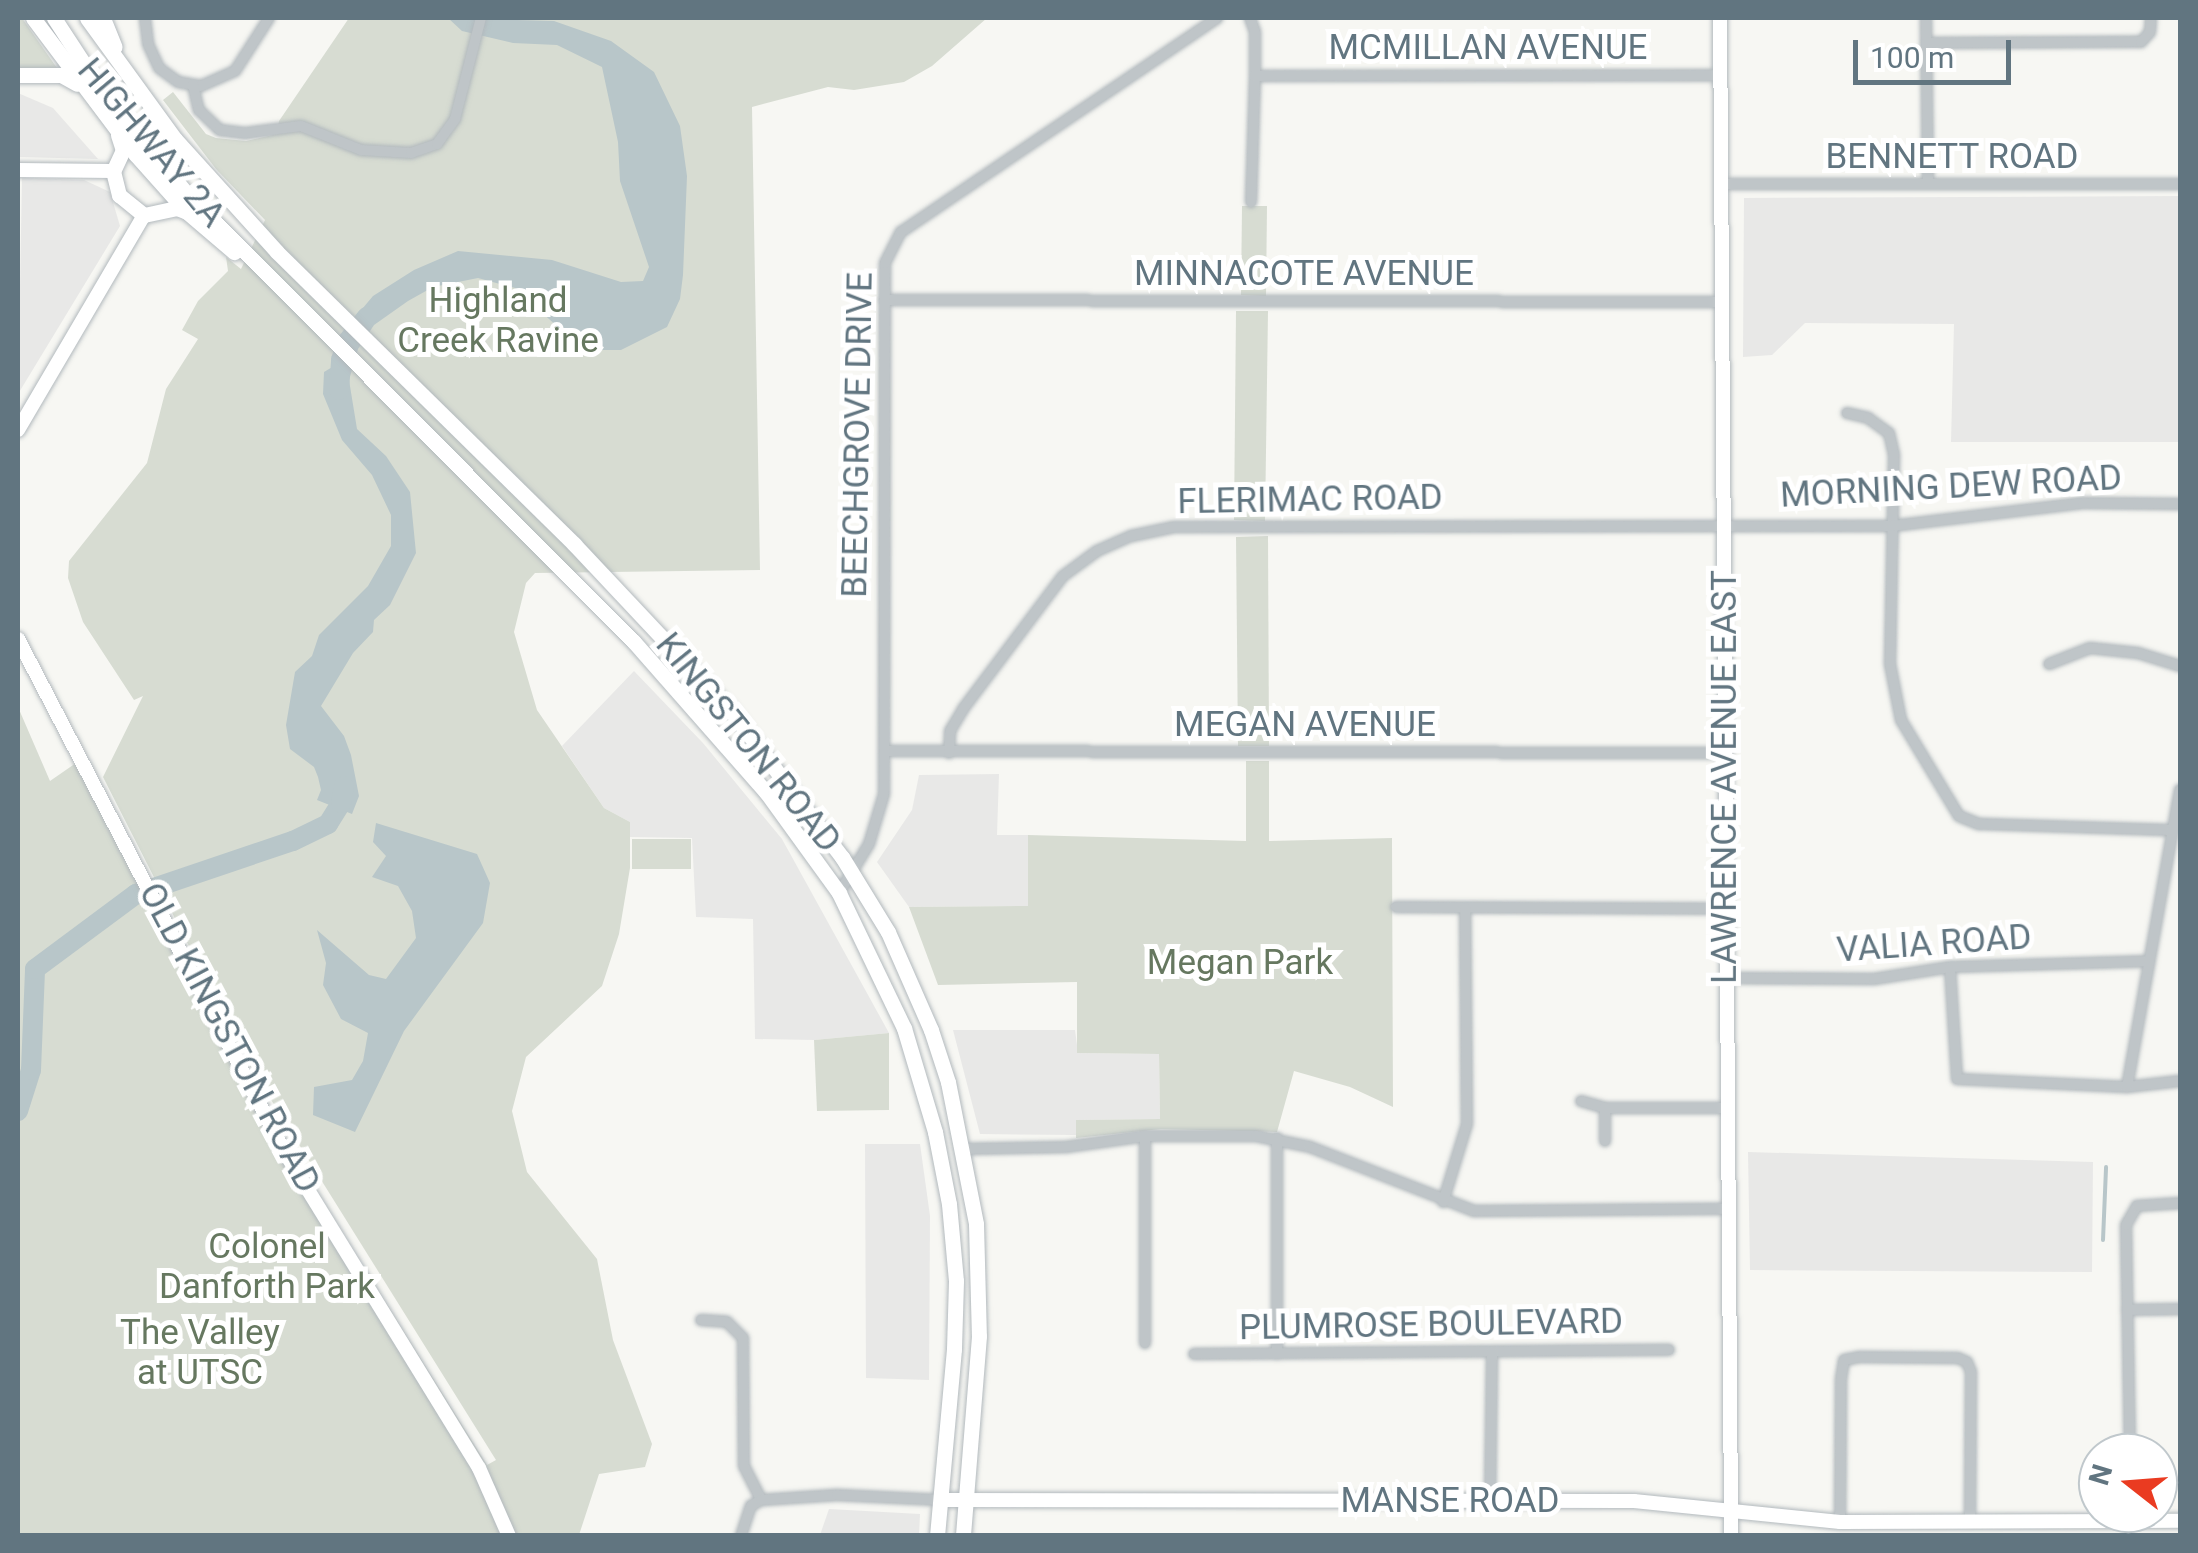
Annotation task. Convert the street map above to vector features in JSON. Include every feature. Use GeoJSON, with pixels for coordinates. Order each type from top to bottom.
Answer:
{"type":"FeatureCollection","features":[{"type":"Feature","properties":{"kind":"main road"},"geometry":{"type":"LineString","coordinates":[[32,18],[116,131],[187,212],[225,247],[254,264]]}},
{"type":"Feature","properties":{"kind":"main road","name":"HIGHWAY 2A"},"geometry":{"type":"LineString","coordinates":[[54,18],[138,136],[254,264]]}},
{"type":"Feature","properties":{"kind":"main road","name":"HIGHWAY 2A"},"geometry":{"type":"LineString","coordinates":[[87,18],[127,74]]}},
{"type":"Feature","properties":{"kind":"main road"},"geometry":{"type":"LineString","coordinates":[[103,18],[127,74]]}},
{"type":"Feature","properties":{"kind":"main road","name":"KINGSTON ROAD"},"geometry":{"type":"LineString","coordinates":[[127,74],[188,154],[277,252],[529,500],[732,711],[852,872],[888,932],[931,1030],[964,1149],[979,1279],[963,1536]]}},
{"type":"Feature","properties":{"kind":"main road"},"geometry":{"type":"LineString","coordinates":[[18,75],[61,75],[85,89]]}},
{"type":"Feature","properties":{"kind":"main road"},"geometry":{"type":"LineString","coordinates":[[116,131],[123,148],[113,172],[119,195],[144,214],[177,208],[187,212]]}},
{"type":"Feature","properties":{"kind":"main road","name":"KINGSTON ROAD"},"geometry":{"type":"LineString","coordinates":[[254,264],[634,642],[766,792],[839,892],[904,1028],[944,1173],[956,1281],[950,1423],[936,1536]]}},
{"type":"Feature","properties":{"kind":"street"},"geometry":{"type":"LineString","coordinates":[[146,18],[148,44],[159,68],[193,86],[210,85],[235,71],[269,18]]}},
{"type":"Feature","properties":{"kind":"street"},"geometry":{"type":"LineString","coordinates":[[193,86],[199,110],[220,130],[246,133],[301,126],[361,150],[411,153],[437,144],[448,133],[462,99],[481,18]]}},
{"type":"Feature","properties":{"kind":"street","name":"BEECHGROVE DRIVE"},"geometry":{"type":"LineString","coordinates":[[839,892],[869,844],[880,812],[884,751],[884,263],[901,232],[1217,18]]}},
{"type":"Feature","properties":{"kind":"street"},"geometry":{"type":"LineString","coordinates":[[1250,18],[1255,32],[1251,202]]}},
{"type":"Feature","properties":{"kind":"street","name":"LAWRENCE AVENUE EAST"},"geometry":{"type":"LineString","coordinates":[[1720,18],[1731,1536]]}},
{"type":"Feature","properties":{"kind":"street"},"geometry":{"type":"LineString","coordinates":[[1926,18],[1928,184]]}},
{"type":"Feature","properties":{"kind":"street"},"geometry":{"type":"LineString","coordinates":[[1926,43],[2141,42],[2150,32],[2151,18]]}},
{"type":"Feature","properties":{"kind":"street","name":"MCMILLAN AVENUE"},"geometry":{"type":"LineString","coordinates":[[1255,76],[1721,74]]}},
{"type":"Feature","properties":{"kind":"street"},"geometry":{"type":"LineString","coordinates":[[18,170],[113,172]]}},
{"type":"Feature","properties":{"kind":"street","name":"BENNETT ROAD"},"geometry":{"type":"LineString","coordinates":[[1724,184],[2180,184]]}},
{"type":"Feature","properties":{"kind":"street"},"geometry":{"type":"LineString","coordinates":[[18,430],[144,214]]}},
{"type":"Feature","properties":{"kind":"street","name":"MINNACOTE AVENUE"},"geometry":{"type":"LineString","coordinates":[[884,300],[1723,302]]}},
{"type":"Feature","properties":{"kind":"street"},"geometry":{"type":"LineString","coordinates":[[1847,412],[1868,418],[1889,432],[1894,454],[1890,664],[1901,720],[1959,816],[1978,824],[2170,830]]}},
{"type":"Feature","properties":{"kind":"street","name":"MORNING DEW ROAD"},"geometry":{"type":"LineString","coordinates":[[1724,526],[1892,526],[2082,503],[2180,504]]}},
{"type":"Feature","properties":{"kind":"street","name":"FLERIMAC ROAD"},"geometry":{"type":"LineString","coordinates":[[949,753],[950,731],[963,709],[1063,576],[1097,551],[1131,536],[1174,527],[1252,525],[1724,526]]}},
{"type":"Feature","properties":{"kind":"street","name":"OLD KINGSTON ROAD"},"geometry":{"type":"LineString","coordinates":[[18,639],[284,1151],[479,1468],[510,1536]]}},
{"type":"Feature","properties":{"kind":"street"},"geometry":{"type":"LineString","coordinates":[[2049,664],[2090,648],[2138,653],[2180,666]]}},
{"type":"Feature","properties":{"kind":"street","name":"MEGAN AVENUE"},"geometry":{"type":"LineString","coordinates":[[884,751],[1725,753]]}},
{"type":"Feature","properties":{"kind":"street"},"geometry":{"type":"LineString","coordinates":[[2127,1087],[2180,790]]}},
{"type":"Feature","properties":{"kind":"street"},"geometry":{"type":"LineString","coordinates":[[1396,907],[1726,909]]}},
{"type":"Feature","properties":{"kind":"street"},"geometry":{"type":"LineString","coordinates":[[1443,1202],[1467,1124],[1465,908]]}},
{"type":"Feature","properties":{"kind":"street","name":"VALIA ROAD"},"geometry":{"type":"LineString","coordinates":[[1725,978],[1874,979],[1950,967],[2147,961]]}},
{"type":"Feature","properties":{"kind":"street"},"geometry":{"type":"LineString","coordinates":[[1950,967],[1956,1079],[2127,1087],[2180,1082]]}},
{"type":"Feature","properties":{"kind":"street"},"geometry":{"type":"LineString","coordinates":[[1581,1101],[1596,1102],[1605,1108],[1727,1108]]}},
{"type":"Feature","properties":{"kind":"street"},"geometry":{"type":"LineString","coordinates":[[1605,1108],[1605,1141]]}},
{"type":"Feature","properties":{"kind":"street"},"geometry":{"type":"LineString","coordinates":[[964,1149],[1066,1147],[1145,1136],[1278,1138],[1474,1212],[1728,1209]]}},
{"type":"Feature","properties":{"kind":"street"},"geometry":{"type":"LineString","coordinates":[[1144,1343],[1145,1136]]}},
{"type":"Feature","properties":{"kind":"street"},"geometry":{"type":"LineString","coordinates":[[1277,1354],[1278,1138]]}},
{"type":"Feature","properties":{"kind":"street"},"geometry":{"type":"LineString","coordinates":[[2130,1433],[2129,1214],[2143,1204],[2180,1203]]}},
{"type":"Feature","properties":{"kind":"street"},"geometry":{"type":"LineString","coordinates":[[2127,1310],[2180,1310]]}},
{"type":"Feature","properties":{"kind":"street"},"geometry":{"type":"LineString","coordinates":[[701,1320],[730,1323],[743,1338],[744,1466],[761,1500],[751,1506],[741,1536]]}},
{"type":"Feature","properties":{"kind":"street","name":"PLUMROSE BOULEVARD"},"geometry":{"type":"LineString","coordinates":[[1194,1354],[1669,1350]]}},
{"type":"Feature","properties":{"kind":"street"},"geometry":{"type":"LineString","coordinates":[[1490,1502],[1492,1352]]}},
{"type":"Feature","properties":{"kind":"street"},"geometry":{"type":"LineString","coordinates":[[1840,1522],[1841,1378],[1844,1360],[1859,1357],[1958,1358],[1967,1362],[1971,1372],[1970,1522]]}},
{"type":"Feature","properties":{"kind":"street","name":"MANSE ROAD"},"geometry":{"type":"LineString","coordinates":[[761,1500],[838,1495],[967,1501],[1634,1501],[1840,1522],[2078,1519]]}},
{"type":"Feature","properties":{"kind":"shaded area"},"geometry":{"type":"Polygon","coordinates":[[[448,18],[554,21],[611,41],[654,72],[680,126],[687,176],[683,275],[680,299],[667,327],[621,350],[583,350],[515,288],[478,278],[433,287],[408,301],[374,325],[358,349],[349,380],[357,429],[386,456],[410,492],[416,553],[390,605],[374,620],[373,632],[353,653],[321,706],[344,736],[351,755],[359,796],[352,814],[317,800],[321,790],[314,767],[290,749],[286,725],[295,672],[312,656],[319,635],[368,586],[391,546],[391,515],[372,475],[342,440],[323,394],[324,372],[344,360],[352,321],[373,296],[414,270],[458,251],[552,260],[621,282],[643,281],[649,267],[620,181],[618,142],[602,67],[557,45],[513,43],[462,31],[448,18]]]}},
{"type":"Feature","properties":{"kind":"shaded area"},"geometry":{"type":"Polygon","coordinates":[[[18,93],[53,108],[98,159],[18,157],[18,93]]]}},
{"type":"Feature","properties":{"kind":"shaded area"},"geometry":{"type":"Polygon","coordinates":[[[22,178],[84,180],[110,192],[120,226],[18,394],[22,178]]]}},
{"type":"Feature","properties":{"kind":"shaded area"},"geometry":{"type":"Polygon","coordinates":[[[2180,196],[2180,442],[1951,442],[1954,324],[1805,323],[1772,355],[1743,357],[1744,198],[2180,196]]]}},
{"type":"Feature","properties":{"kind":"shaded area"},"geometry":{"type":"Polygon","coordinates":[[[634,671],[703,743],[782,839],[889,1033],[814,1040],[755,1039],[753,919],[696,917],[692,838],[630,837],[630,822],[604,808],[562,746],[634,671]]]}},
{"type":"Feature","properties":{"kind":"shaded area"},"geometry":{"type":"Polygon","coordinates":[[[999,774],[997,835],[1028,835],[1029,906],[909,907],[877,862],[912,810],[919,775],[999,774]]]}},
{"type":"Feature","properties":{"kind":"shaded area"},"geometry":{"type":"Polygon","coordinates":[[[376,823],[477,854],[490,883],[483,923],[404,1031],[355,1132],[313,1115],[314,1087],[352,1080],[363,1061],[368,1033],[341,1019],[323,985],[326,963],[317,930],[369,975],[386,979],[416,938],[412,911],[398,886],[372,877],[386,856],[373,842],[376,823]]]}},
{"type":"Feature","properties":{"kind":"shaded area"},"geometry":{"type":"Polygon","coordinates":[[[953,1030],[1075,1030],[1078,1053],[1159,1054],[1160,1119],[1077,1120],[1076,1135],[980,1134],[953,1030]]]}},
{"type":"Feature","properties":{"kind":"shaded area"},"geometry":{"type":"Polygon","coordinates":[[[865,1144],[920,1144],[930,1216],[929,1380],[866,1378],[865,1144]]]}},
{"type":"Feature","properties":{"kind":"shaded area"},"geometry":{"type":"Polygon","coordinates":[[[1748,1152],[2093,1162],[2092,1272],[1750,1270],[1748,1152]]]}},
{"type":"Feature","properties":{"kind":"shaded area"},"geometry":{"type":"Polygon","coordinates":[[[829,1509],[920,1514],[919,1535],[820,1535],[829,1509]]]}},
{"type":"Feature","properties":{"kind":"green space"},"geometry":{"type":"Polygon","coordinates":[[[18,18],[22,18],[57,68],[18,71],[18,18]]]}},
{"type":"Feature","properties":{"kind":"green space","name":"Highland Creek Ravine"},"geometry":{"type":"Polygon","coordinates":[[[349,18],[987,18],[932,66],[904,82],[854,90],[828,87],[752,107],[760,570],[535,573],[526,583],[514,632],[537,710],[604,808],[630,822],[630,868],[619,934],[602,986],[526,1057],[512,1111],[527,1172],[597,1259],[613,1340],[652,1444],[645,1467],[599,1474],[579,1535],[18,1535],[18,707],[50,781],[76,763],[211,1022],[487,1465],[496,1460],[250,1066],[103,777],[143,696],[134,700],[83,622],[68,578],[69,561],[147,463],[166,389],[198,339],[182,330],[198,301],[228,271],[226,257],[241,269],[265,220],[216,169],[163,100],[173,92],[206,134],[216,138],[246,141],[277,134],[279,121],[349,18]]]}},
{"type":"Feature","properties":{"kind":"green space"},"geometry":{"type":"Polygon","coordinates":[[[1242,206],[1267,206],[1266,296],[1241,295],[1242,206]]]}},
{"type":"Feature","properties":{"kind":"green space"},"geometry":{"type":"Polygon","coordinates":[[[1236,311],[1268,311],[1265,521],[1234,520],[1236,311]]]}},
{"type":"Feature","properties":{"kind":"green space"},"geometry":{"type":"Polygon","coordinates":[[[1268,536],[1269,746],[1238,746],[1236,537],[1268,536]]]}},
{"type":"Feature","properties":{"kind":"green space","name":"Megan Park"},"geometry":{"type":"Polygon","coordinates":[[[1246,761],[1269,761],[1269,841],[1392,838],[1393,1107],[1350,1087],[1294,1071],[1277,1132],[1161,1129],[1076,1138],[1076,1120],[1160,1119],[1159,1054],[1077,1053],[1077,982],[938,985],[909,907],[1028,906],[1028,835],[1246,841],[1246,761]]]}},
{"type":"Feature","properties":{"kind":"green space"},"geometry":{"type":"Polygon","coordinates":[[[632,839],[691,839],[691,869],[632,869],[632,839]]]}},
{"type":"Feature","properties":{"kind":"green space"},"geometry":{"type":"Polygon","coordinates":[[[889,1033],[889,1110],[817,1111],[814,1040],[889,1033]]]}},
{"type":"Feature","properties":{"kind":"waterway"},"geometry":{"type":"LineString","coordinates":[[339,390],[341,360],[348,341],[367,317]]}},
{"type":"Feature","properties":{"kind":"waterway"},"geometry":{"type":"LineString","coordinates":[[18,1111],[31,1070],[35,969],[136,894],[293,841],[328,824],[341,803],[344,786]]}},
{"type":"Feature","properties":{"kind":"waterway"},"geometry":{"type":"LineString","coordinates":[[2103,1240],[2106,1167]]}},
{"type":"Feature","properties":{"kind":"park label","name":"Colonel Danforth Park"},"geometry":{"type":"Point","coordinates":[267,1267]}},
{"type":"Feature","properties":{"kind":"park label","name":"The Valley at UTSC"},"geometry":{"type":"Point","coordinates":[200,1353]}}]}
